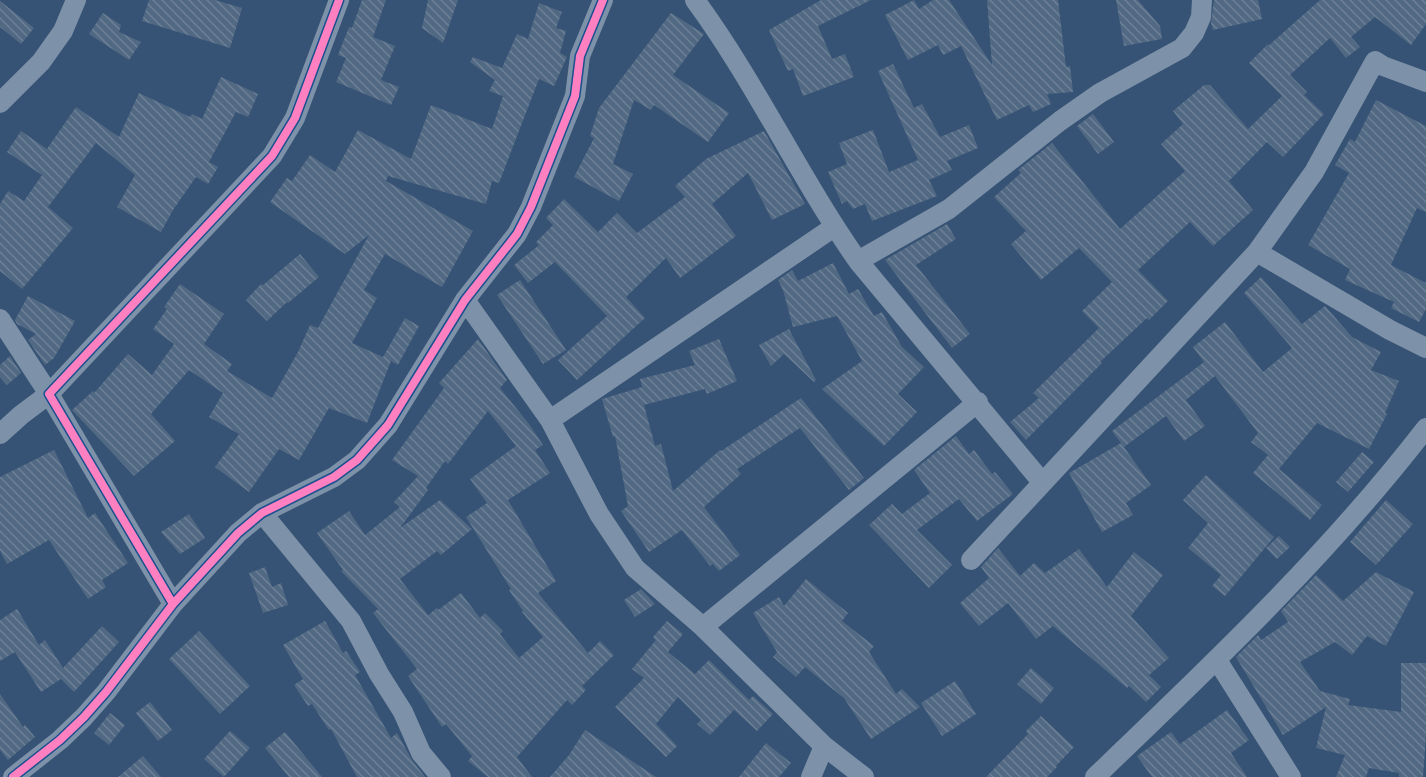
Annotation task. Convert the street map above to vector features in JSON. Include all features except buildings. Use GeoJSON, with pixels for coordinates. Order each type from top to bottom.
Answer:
{"type":"FeatureCollection","features":[{"type":"Feature","properties":{"kind":"street"},"geometry":{"type":"LineString","coordinates":[[0,104],[41,62],[63,31],[76,0]]}},
{"type":"Feature","properties":{"kind":"street"},"geometry":{"type":"LineString","coordinates":[[0,434],[49,394],[272,156],[296,118],[339,0]]}},
{"type":"Feature","properties":{"kind":"street"},"geometry":{"type":"LineString","coordinates":[[13,777],[60,740],[84,717],[106,692],[173,604],[238,533],[262,513],[334,477],[357,460],[388,425],[465,300],[517,234],[531,207],[575,96],[580,56],[603,0]]}},
{"type":"Feature","properties":{"kind":"street"},"geometry":{"type":"LineString","coordinates":[[695,0],[725,41],[834,227],[858,261],[978,402],[1042,482]]}},
{"type":"Feature","properties":{"kind":"street"},"geometry":{"type":"LineString","coordinates":[[858,261],[949,209],[1060,121],[1100,93],[1182,48],[1194,33],[1201,17],[1202,0]]}},
{"type":"Feature","properties":{"kind":"street"},"geometry":{"type":"LineString","coordinates":[[971,560],[1257,252],[1314,172],[1358,96],[1375,61],[1426,82]]}},
{"type":"Feature","properties":{"kind":"street"},"geometry":{"type":"LineString","coordinates":[[550,420],[834,227]]}},
{"type":"Feature","properties":{"kind":"street"},"geometry":{"type":"LineString","coordinates":[[1257,252],[1390,330],[1426,348]]}},
{"type":"Feature","properties":{"kind":"street"},"geometry":{"type":"LineString","coordinates":[[465,300],[550,420],[599,514],[635,568],[703,627],[824,746],[864,777]]}},
{"type":"Feature","properties":{"kind":"street"},"geometry":{"type":"LineString","coordinates":[[0,319],[49,394],[173,604]]}},
{"type":"Feature","properties":{"kind":"street"},"geometry":{"type":"LineString","coordinates":[[703,627],[978,402]]}},
{"type":"Feature","properties":{"kind":"street"},"geometry":{"type":"LineString","coordinates":[[1095,777],[1217,660],[1354,518],[1426,428]]}},
{"type":"Feature","properties":{"kind":"street"},"geometry":{"type":"LineString","coordinates":[[262,513],[351,621],[379,674],[403,712],[422,753],[441,777]]}},
{"type":"Feature","properties":{"kind":"street"},"geometry":{"type":"LineString","coordinates":[[1217,660],[1291,777]]}},
{"type":"Feature","properties":{"kind":"street"},"geometry":{"type":"LineString","coordinates":[[811,777],[824,746]]}},
{"type":"Feature","properties":{"kind":"cycle path"},"geometry":{"type":"LineString","coordinates":[[173,604],[49,394],[272,156],[295,118],[339,0]]}},
{"type":"Feature","properties":{"kind":"cycle path"},"geometry":{"type":"LineString","coordinates":[[13,777],[60,740],[84,717],[106,692],[173,604],[238,533],[262,513],[334,477],[357,460],[388,425],[465,300],[517,234],[531,207],[575,96],[580,56],[603,0]]}}]}
